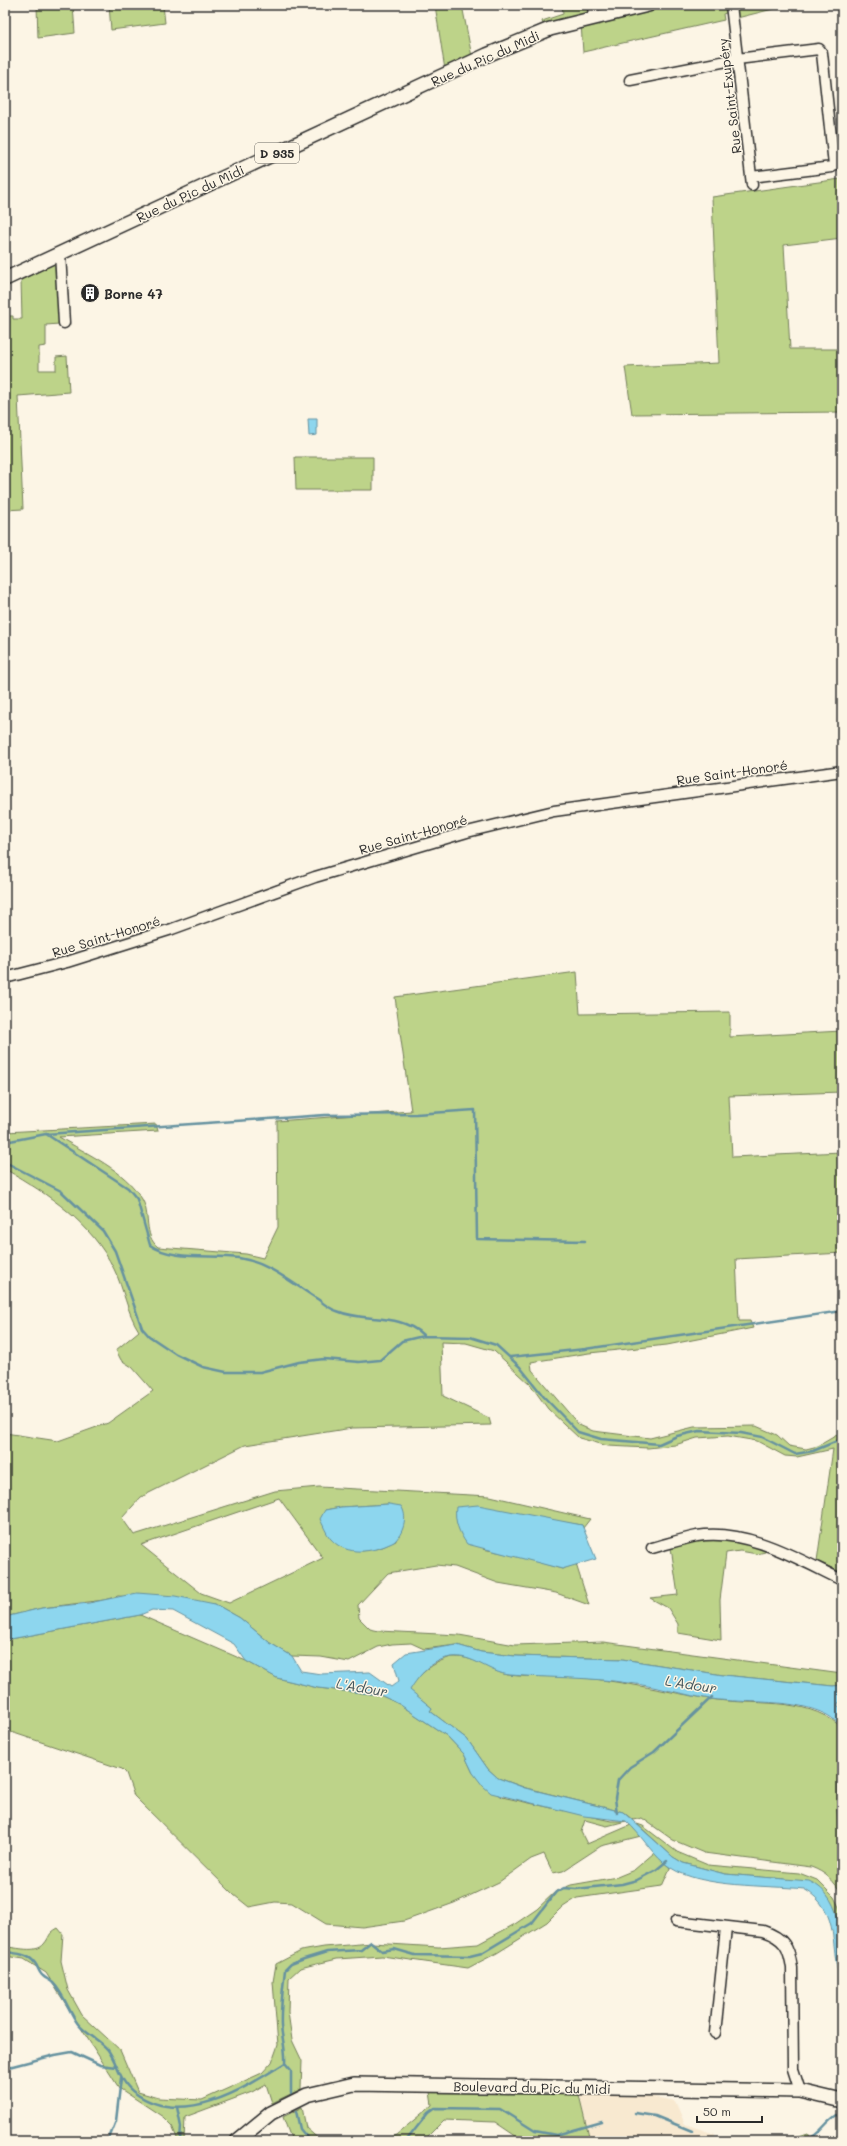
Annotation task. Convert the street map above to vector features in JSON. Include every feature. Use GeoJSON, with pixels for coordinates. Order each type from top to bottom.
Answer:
{"type":"FeatureCollection","features":[{"type":"Feature","properties":{"kind":"main road","name":"D 935"},"geometry":{"type":"LineString","coordinates":[[594,11],[648,5]]}},
{"type":"Feature","properties":{"kind":"main road","name":"Rue du Pic du Midi"},"geometry":{"type":"LineString","coordinates":[[5,279],[487,55],[594,11]]}},
{"type":"Feature","properties":{"kind":"main road","name":"Boulevard du Pic du Midi"},"geometry":{"type":"LineString","coordinates":[[237,2141],[271,2113],[307,2095],[354,2084],[800,2091],[842,2101]]}},
{"type":"Feature","properties":{"kind":"street","name":"Rue Saint-Exupéry"},"geometry":{"type":"LineString","coordinates":[[731,5],[737,59],[751,181],[832,167],[834,162],[832,139],[822,53],[819,49],[737,59]]}},
{"type":"Feature","properties":{"kind":"street"},"geometry":{"type":"LineString","coordinates":[[630,80],[737,59]]}},
{"type":"Feature","properties":{"kind":"street"},"geometry":{"type":"LineString","coordinates":[[60,253],[64,322]]}},
{"type":"Feature","properties":{"kind":"street","name":"Rue Saint-Honoré"},"geometry":{"type":"LineString","coordinates":[[5,978],[67,962],[172,929],[315,877],[467,832],[554,811],[842,771]]}},
{"type":"Feature","properties":{"kind":"street"},"geometry":{"type":"LineString","coordinates":[[652,1548],[698,1536],[742,1539],[773,1548],[842,1580]]}},
{"type":"Feature","properties":{"kind":"street"},"geometry":{"type":"LineString","coordinates":[[676,1921],[726,1928],[763,1931],[775,1935],[785,1944],[790,1956],[792,1968],[793,2069],[800,2091]]}},
{"type":"Feature","properties":{"kind":"street"},"geometry":{"type":"LineString","coordinates":[[715,2033],[726,1928]]}},
{"type":"Feature","properties":{"kind":"shaded area"},"geometry":{"type":"Polygon","coordinates":[[[632,2093],[675,2101],[685,2124],[715,2134],[713,2141],[590,2141],[579,2095],[632,2093]]]}},
{"type":"Feature","properties":{"kind":"green space"},"geometry":{"type":"Polygon","coordinates":[[[37,5],[73,5],[75,33],[38,38],[37,5]]]}},
{"type":"Feature","properties":{"kind":"green space"},"geometry":{"type":"Polygon","coordinates":[[[109,5],[163,5],[165,23],[111,30],[109,5]]]}},
{"type":"Feature","properties":{"kind":"green space"},"geometry":{"type":"Polygon","coordinates":[[[435,5],[462,5],[472,57],[445,70],[435,5]]]}},
{"type":"Feature","properties":{"kind":"green space"},"geometry":{"type":"Polygon","coordinates":[[[562,5],[586,5],[588,12],[544,26],[542,21],[563,14],[562,5]]]}},
{"type":"Feature","properties":{"kind":"green space"},"geometry":{"type":"Polygon","coordinates":[[[669,5],[727,5],[728,12],[723,14],[724,20],[583,52],[581,24],[669,5]]]}},
{"type":"Feature","properties":{"kind":"green space"},"geometry":{"type":"Polygon","coordinates":[[[735,5],[789,5],[737,18],[735,5]]]}},
{"type":"Feature","properties":{"kind":"green space"},"geometry":{"type":"Polygon","coordinates":[[[840,179],[842,238],[784,245],[790,349],[842,349],[842,412],[632,414],[625,367],[719,363],[712,197],[840,179]]]}},
{"type":"Feature","properties":{"kind":"green space"},"geometry":{"type":"Polygon","coordinates":[[[56,263],[59,324],[46,325],[46,346],[39,347],[39,370],[56,370],[56,357],[67,356],[69,392],[18,396],[23,509],[5,510],[5,324],[9,323],[8,316],[13,316],[13,319],[22,319],[21,280],[56,263]]]}},
{"type":"Feature","properties":{"kind":"green space"},"geometry":{"type":"Polygon","coordinates":[[[295,457],[373,457],[373,490],[296,490],[295,457]]]}},
{"type":"Feature","properties":{"kind":"green space"},"geometry":{"type":"Polygon","coordinates":[[[577,972],[580,1014],[730,1012],[730,1037],[842,1031],[842,1092],[729,1096],[732,1157],[842,1152],[842,1253],[736,1259],[739,1321],[750,1321],[753,1328],[667,1345],[589,1353],[531,1362],[532,1370],[579,1425],[593,1431],[650,1438],[694,1427],[756,1426],[777,1435],[789,1446],[806,1449],[818,1446],[842,1432],[842,1573],[817,1561],[833,1449],[797,1457],[785,1456],[757,1441],[728,1436],[697,1438],[675,1445],[648,1448],[608,1446],[579,1438],[548,1409],[530,1384],[494,1351],[466,1343],[441,1342],[443,1396],[489,1418],[491,1425],[352,1428],[245,1445],[141,1497],[122,1518],[134,1535],[275,1491],[319,1487],[490,1496],[590,1519],[583,1528],[582,1525],[563,1522],[483,1549],[517,1556],[562,1569],[576,1564],[589,1605],[556,1593],[498,1583],[455,1567],[436,1565],[388,1573],[358,1605],[359,1618],[370,1629],[379,1631],[459,1635],[515,1645],[603,1642],[842,1674],[842,1685],[833,1686],[723,1675],[622,1659],[515,1656],[481,1652],[457,1645],[424,1649],[411,1643],[392,1644],[378,1647],[349,1662],[321,1657],[292,1656],[270,1643],[240,1618],[215,1604],[118,1596],[104,1600],[42,1608],[5,1617],[5,1501],[7,1499],[5,1494],[5,1433],[58,1441],[108,1423],[153,1391],[132,1367],[121,1360],[116,1350],[139,1331],[131,1317],[114,1269],[105,1252],[81,1224],[67,1211],[37,1189],[5,1169],[5,1132],[156,1124],[158,1131],[59,1137],[116,1171],[135,1189],[145,1205],[150,1237],[158,1247],[246,1254],[263,1258],[278,1227],[277,1121],[411,1111],[395,997],[577,972]],[[279,1498],[141,1545],[201,1593],[229,1603],[323,1558],[279,1498]],[[389,1504],[341,1507],[325,1510],[362,1551],[380,1548],[396,1541],[389,1504]]]}},
{"type":"Feature","properties":{"kind":"green space"},"geometry":{"type":"Polygon","coordinates":[[[685,1535],[769,1544],[765,1552],[757,1554],[740,1551],[726,1553],[720,1600],[721,1640],[678,1633],[678,1624],[668,1608],[650,1598],[678,1595],[670,1541],[685,1535]]]}},
{"type":"Feature","properties":{"kind":"green space"},"geometry":{"type":"Polygon","coordinates":[[[140,1615],[246,1661],[277,1678],[318,1688],[380,1695],[399,1704],[447,1736],[464,1754],[473,1773],[502,1797],[611,1821],[626,1821],[607,1826],[585,1820],[581,1832],[587,1844],[631,1825],[641,1836],[601,1846],[563,1871],[553,1873],[544,1854],[531,1859],[499,1882],[454,1903],[404,1921],[362,1927],[326,1924],[292,1903],[275,1902],[249,1907],[234,1895],[134,1796],[126,1773],[122,1769],[11,1732],[7,1739],[5,1738],[5,1640],[140,1615]]]}},
{"type":"Feature","properties":{"kind":"green space"},"geometry":{"type":"Polygon","coordinates":[[[451,1657],[467,1658],[508,1675],[575,1677],[600,1680],[710,1699],[794,1706],[825,1716],[839,1725],[840,1730],[837,1811],[842,1842],[842,1895],[836,1885],[829,1878],[811,1867],[704,1853],[673,1840],[642,1818],[633,1820],[623,1812],[526,1788],[498,1778],[488,1769],[467,1739],[430,1711],[432,1708],[409,1690],[427,1669],[444,1659],[451,1657]]]}},
{"type":"Feature","properties":{"kind":"green space"},"geometry":{"type":"Polygon","coordinates":[[[637,1824],[643,1826],[677,1852],[708,1865],[799,1873],[817,1880],[834,1897],[841,1911],[842,1944],[838,1917],[826,1894],[784,1879],[725,1874],[683,1863],[673,1857],[637,1824]]]}},
{"type":"Feature","properties":{"kind":"green space"},"geometry":{"type":"Polygon","coordinates":[[[654,1853],[670,1868],[662,1886],[577,1898],[560,1909],[547,1922],[497,1953],[468,1968],[382,1956],[337,1959],[300,1968],[289,1978],[288,2012],[292,2040],[302,2061],[301,2089],[272,2103],[266,2084],[252,2092],[185,2117],[184,2141],[176,2141],[177,2138],[172,2126],[163,2117],[119,2088],[46,1973],[24,1959],[5,1956],[5,1947],[36,1949],[40,1947],[58,1928],[63,1934],[61,1961],[68,1990],[82,2015],[120,2050],[138,2092],[159,2098],[202,2100],[262,2073],[272,2062],[278,2045],[273,1982],[276,1964],[301,1951],[324,1947],[372,1943],[439,1947],[478,1944],[515,1924],[537,1909],[556,1891],[571,1885],[617,1877],[634,1870],[654,1853]]]}},
{"type":"Feature","properties":{"kind":"green space"},"geometry":{"type":"Polygon","coordinates":[[[430,2092],[579,2095],[590,2141],[544,2141],[542,2138],[539,2141],[523,2141],[495,2122],[444,2120],[423,2141],[383,2141],[396,2135],[432,2105],[430,2092]]]}},
{"type":"Feature","properties":{"kind":"green space"},"geometry":{"type":"Polygon","coordinates":[[[302,2107],[306,2128],[321,2141],[292,2141],[283,2117],[302,2107]]]}},
{"type":"Feature","properties":{"kind":"green space"},"geometry":{"type":"Polygon","coordinates":[[[808,2133],[812,2141],[757,2141],[799,2136],[808,2133]]]}},
{"type":"Feature","properties":{"kind":"water"},"geometry":{"type":"Polygon","coordinates":[[[308,419],[317,419],[317,435],[309,436],[308,419]]]}},
{"type":"Feature","properties":{"kind":"water"},"geometry":{"type":"Polygon","coordinates":[[[389,1504],[401,1506],[405,1519],[403,1528],[394,1542],[371,1550],[349,1550],[336,1544],[330,1538],[320,1519],[325,1510],[341,1507],[389,1504]]]}},
{"type":"Feature","properties":{"kind":"water"},"geometry":{"type":"Polygon","coordinates":[[[478,1505],[582,1525],[596,1559],[562,1569],[467,1544],[458,1527],[456,1507],[478,1505]]]}},
{"type":"Feature","properties":{"kind":"water","name":"L'Adour"},"geometry":{"type":"Polygon","coordinates":[[[137,1593],[175,1596],[215,1604],[240,1618],[270,1643],[292,1656],[301,1671],[321,1674],[370,1672],[391,1687],[399,1681],[394,1663],[406,1653],[457,1645],[481,1652],[515,1656],[622,1659],[723,1675],[833,1686],[842,1685],[842,1702],[838,1703],[838,1706],[842,1709],[842,1726],[827,1715],[800,1706],[770,1702],[711,1699],[649,1686],[613,1681],[502,1674],[467,1658],[459,1657],[444,1659],[432,1665],[422,1674],[410,1690],[432,1708],[430,1711],[467,1739],[488,1769],[498,1778],[525,1788],[623,1812],[673,1857],[683,1863],[725,1874],[809,1881],[821,1889],[830,1900],[840,1927],[842,1942],[842,1986],[838,1973],[829,1920],[824,1909],[816,1898],[804,1889],[735,1884],[700,1879],[671,1868],[653,1852],[626,1821],[584,1816],[491,1793],[483,1786],[473,1773],[464,1754],[447,1736],[399,1704],[380,1695],[318,1688],[277,1678],[246,1661],[234,1644],[173,1611],[152,1610],[140,1615],[5,1640],[5,1617],[42,1608],[89,1603],[137,1593]]]}},
{"type":"Feature","properties":{"kind":"waterway"},"geometry":{"type":"LineString","coordinates":[[46,1134],[325,1115],[416,1114],[475,1110],[477,1239],[585,1241]]}},
{"type":"Feature","properties":{"kind":"waterway"},"geometry":{"type":"LineString","coordinates":[[5,1142],[46,1134],[128,1188],[137,1199],[150,1245],[159,1250],[181,1255],[239,1258],[261,1264],[281,1275],[334,1310],[359,1317],[393,1320],[414,1328],[423,1335]]}},
{"type":"Feature","properties":{"kind":"waterway"},"geometry":{"type":"LineString","coordinates":[[5,1162],[61,1191],[103,1231],[115,1251],[142,1328],[149,1336],[176,1354],[203,1367],[226,1372],[260,1372],[299,1362],[324,1359],[359,1362],[380,1360],[402,1341],[423,1336],[470,1337],[496,1345],[520,1367],[544,1397],[578,1432],[601,1439],[659,1444],[677,1436],[699,1431],[741,1433],[762,1437],[795,1454],[813,1451],[842,1439]]}},
{"type":"Feature","properties":{"kind":"waterway"},"geometry":{"type":"LineString","coordinates":[[510,1357],[585,1349],[842,1311]]}},
{"type":"Feature","properties":{"kind":"waterway","name":"L'Adour"},"geometry":{"type":"LineString","coordinates":[[617,1813],[615,1798],[618,1780],[630,1767],[654,1752],[712,1697]]}},
{"type":"Feature","properties":{"kind":"waterway"},"geometry":{"type":"LineString","coordinates":[[5,1952],[22,1954],[32,1960],[42,1975],[57,1987],[78,2024],[108,2050],[130,2089],[153,2103],[172,2107],[192,2106],[212,2101],[232,2093],[251,2084],[285,2063],[281,2026],[281,2005],[285,1970],[291,1964],[327,1952],[361,1950],[371,1942],[382,1951],[394,1949],[415,1955],[470,1956],[482,1953],[532,1923],[556,1892],[564,1888],[576,1889],[622,1884],[637,1880],[656,1870],[667,1861]]}},
{"type":"Feature","properties":{"kind":"waterway"},"geometry":{"type":"LineString","coordinates":[[5,2068],[72,2052],[100,2065],[117,2067]]}},
{"type":"Feature","properties":{"kind":"waterway"},"geometry":{"type":"LineString","coordinates":[[285,2063],[291,2070],[291,2093]]}},
{"type":"Feature","properties":{"kind":"waterway"},"geometry":{"type":"LineString","coordinates":[[108,2141],[116,2121],[121,2078]]}},
{"type":"Feature","properties":{"kind":"waterway"},"geometry":{"type":"LineString","coordinates":[[177,2107],[181,2127],[180,2141]]}},
{"type":"Feature","properties":{"kind":"waterway"},"geometry":{"type":"LineString","coordinates":[[406,2141],[428,2113],[435,2108],[500,2109],[535,2131],[556,2135],[602,2122]]}},
{"type":"Feature","properties":{"kind":"waterway"},"geometry":{"type":"LineString","coordinates":[[296,2111],[300,2129],[310,2141]]}},
{"type":"Feature","properties":{"kind":"waterway"},"geometry":{"type":"LineString","coordinates":[[635,2113],[655,2116],[692,2131]]}},
{"type":"Feature","properties":{"kind":"waterway"},"geometry":{"type":"LineString","coordinates":[[773,2141],[808,2139],[816,2135],[837,2115],[842,2117]]}},
{"type":"Feature","properties":{"kind":"waterway"},"geometry":{"type":"LineString","coordinates":[[713,2139],[722,2141]]}},
{"type":"Feature","properties":{"kind":"place","name":"Borne 47"},"geometry":{"type":"Point","coordinates":[90,293]}}]}
